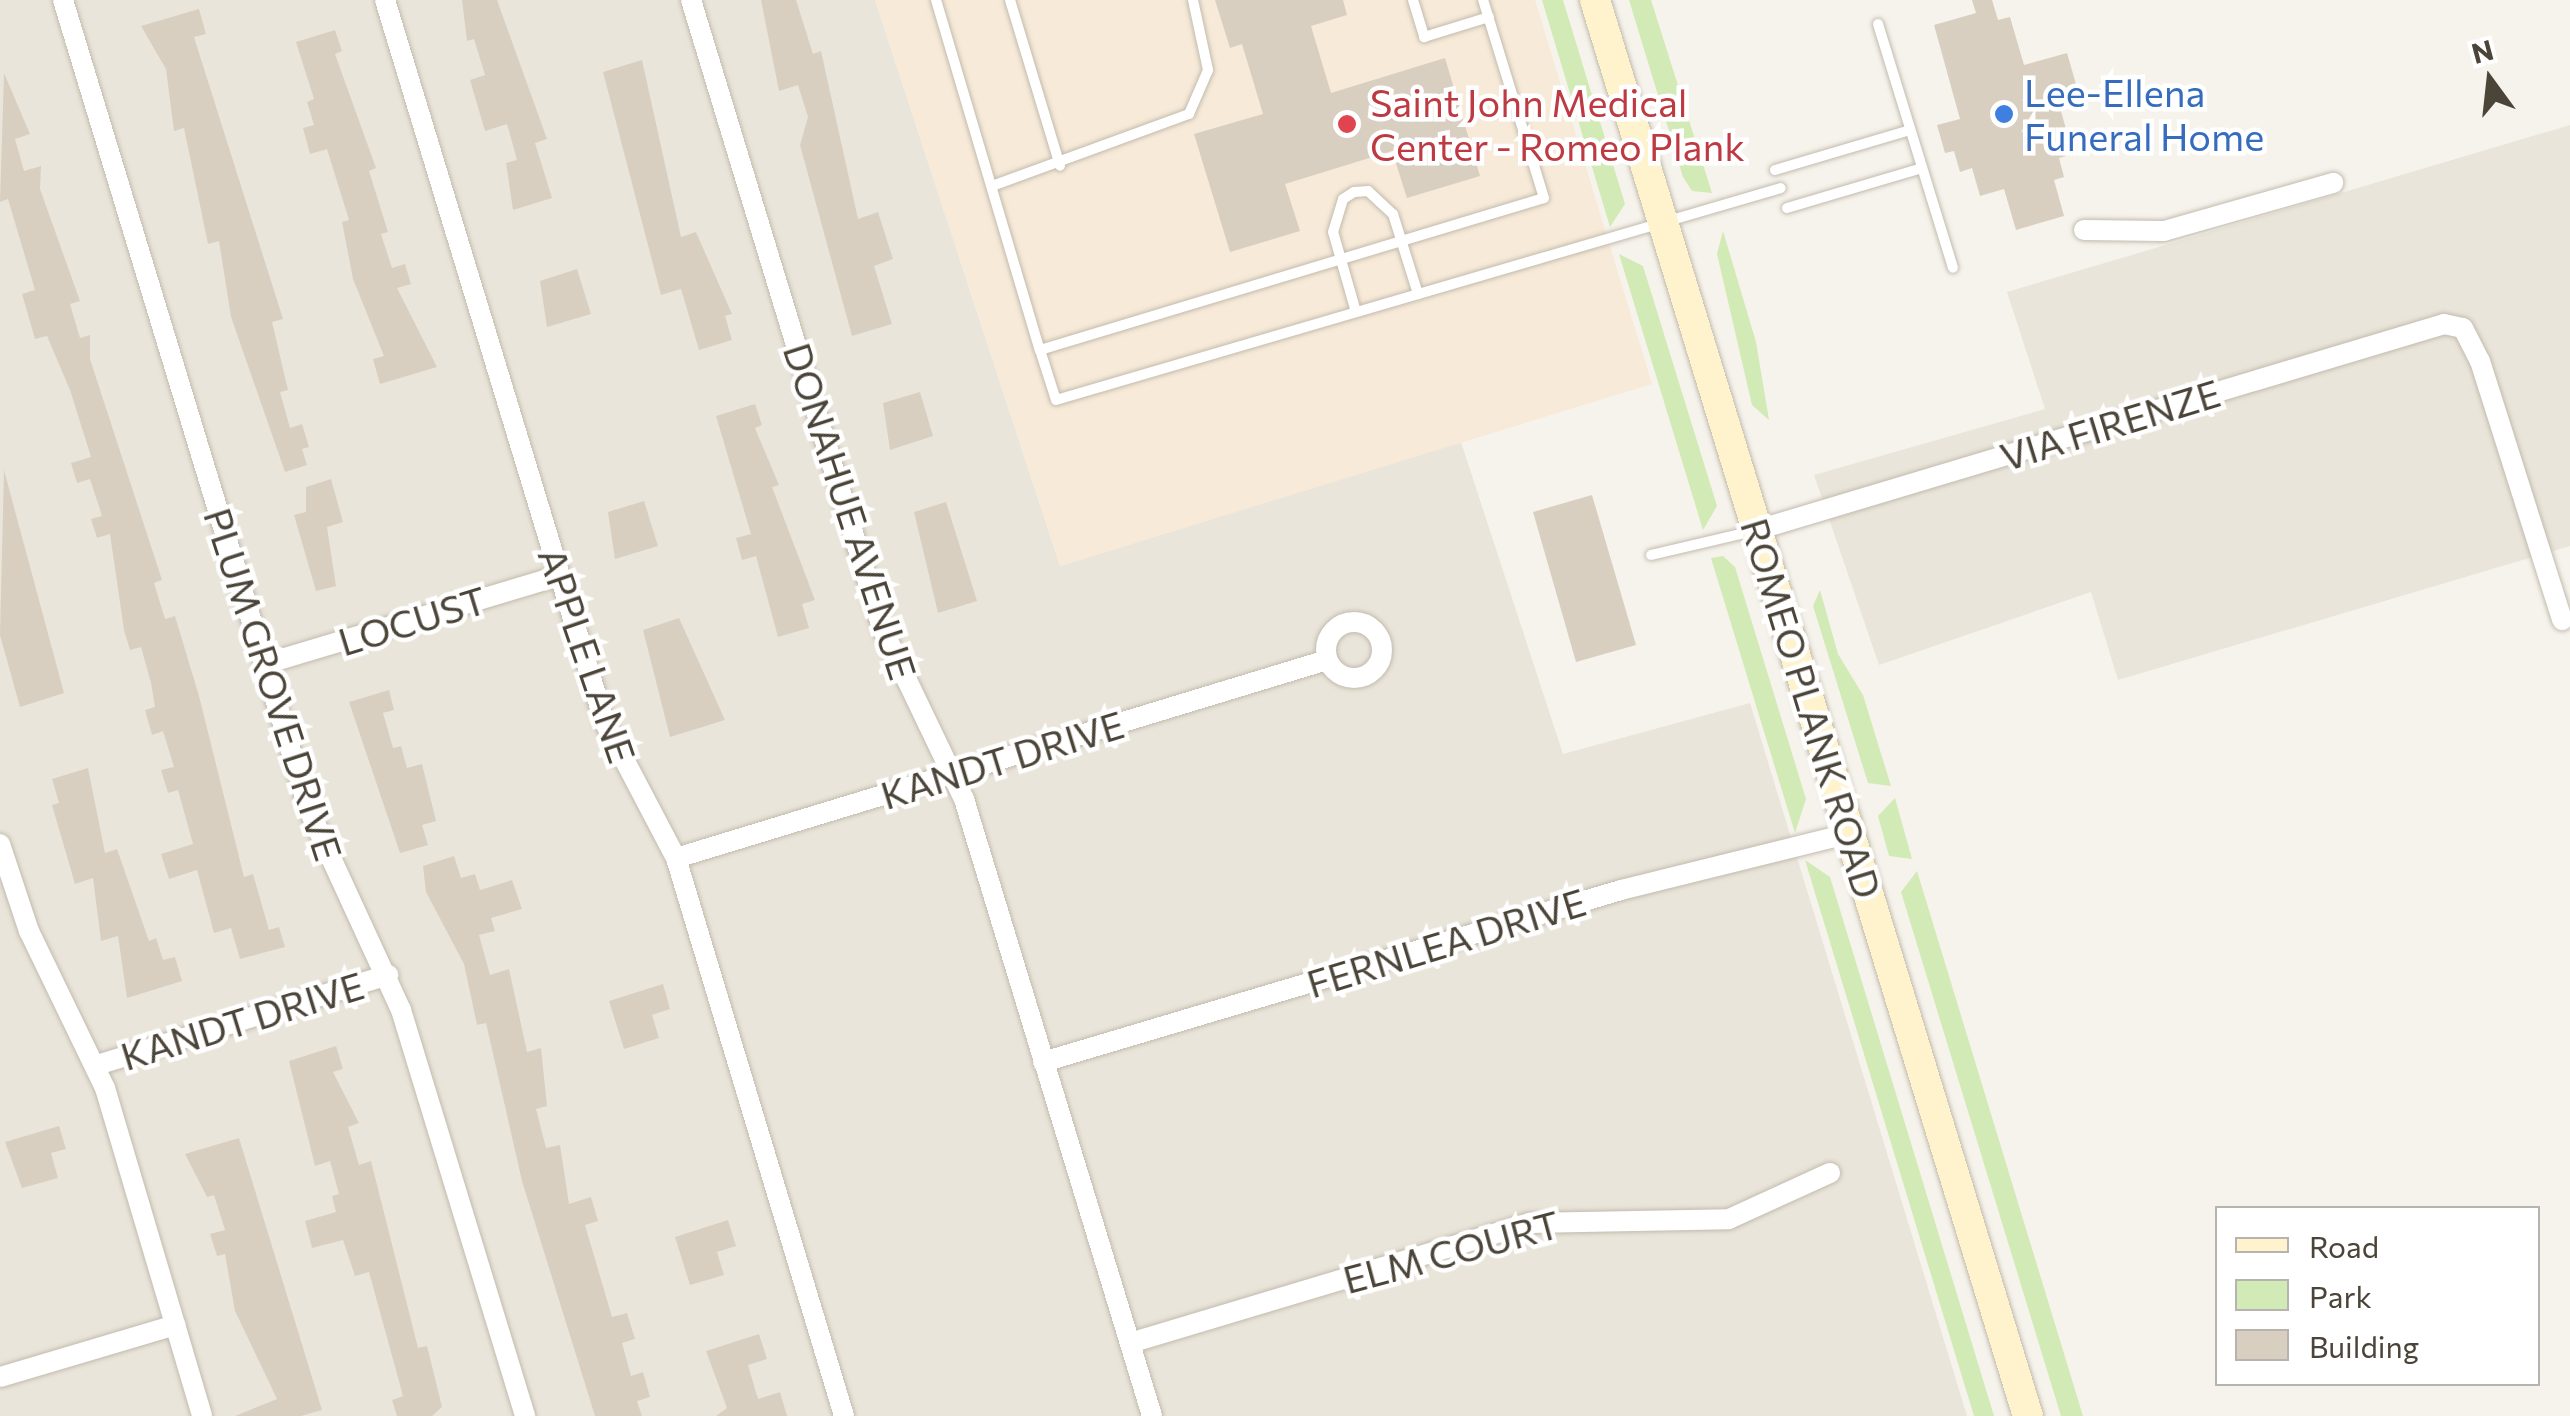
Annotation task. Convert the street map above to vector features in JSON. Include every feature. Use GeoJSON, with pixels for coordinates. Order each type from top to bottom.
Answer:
{"type":"FeatureCollection","features":[{"type":"Feature","properties":{"kind":"main road","name":"ROMEO PLANK ROAD"},"geometry":{"type":"LineString","coordinates":[[1595,0],[2028,1416]]}},
{"type":"Feature","properties":{"kind":"street","name":"PLUM GROVE DRIVE"},"geometry":{"type":"LineString","coordinates":[[63,0],[322,846],[388,975],[524,1416]]}},
{"type":"Feature","properties":{"kind":"street","name":"APPLE LANE"},"geometry":{"type":"LineString","coordinates":[[385,0],[613,746],[676,858],[844,1416]]}},
{"type":"Feature","properties":{"kind":"street","name":"DONAHUE AVENUE"},"geometry":{"type":"LineString","coordinates":[[691,0],[882,628],[954,774],[1152,1416]]}},
{"type":"Feature","properties":{"kind":"street"},"geometry":{"type":"LineString","coordinates":[[2084,230],[2164,231],[2333,183]]}},
{"type":"Feature","properties":{"kind":"street","name":"VIA FIRENZE"},"geometry":{"type":"LineString","coordinates":[[1757,530],[2417,331],[2463,328],[2562,620]]}},
{"type":"Feature","properties":{"kind":"street","name":"LOCUST"},"geometry":{"type":"LineString","coordinates":[[265,664],[559,576]]}},
{"type":"Feature","properties":{"kind":"street","name":"KANDT DRIVE"},"geometry":{"type":"LineString","coordinates":[[676,858],[1327,660]]}},
{"type":"Feature","properties":{"kind":"street","name":"FERNLEA DRIVE"},"geometry":{"type":"LineString","coordinates":[[1044,1062],[1621,890],[1851,833]]}},
{"type":"Feature","properties":{"kind":"street"},"geometry":{"type":"LineString","coordinates":[[0,844],[29,930],[96,1064],[202,1416]]}},
{"type":"Feature","properties":{"kind":"street","name":"KANDT DRIVE"},"geometry":{"type":"LineString","coordinates":[[96,1064],[388,975]]}},
{"type":"Feature","properties":{"kind":"street","name":"ELM COURT"},"geometry":{"type":"LineString","coordinates":[[1130,1343],[1529,1223],[1729,1219],[1830,1173]]}},
{"type":"Feature","properties":{"kind":"street"},"geometry":{"type":"LineString","coordinates":[[0,1377],[174,1325]]}},
{"type":"Feature","properties":{"kind":"lane"},"geometry":{"type":"LineString","coordinates":[[936,0],[1056,400],[1664,226],[1781,188]]}},
{"type":"Feature","properties":{"kind":"lane"},"geometry":{"type":"LineString","coordinates":[[1010,0],[1060,166]]}},
{"type":"Feature","properties":{"kind":"lane"},"geometry":{"type":"LineString","coordinates":[[992,186],[1060,166],[1189,114],[1208,70],[1193,0]]}},
{"type":"Feature","properties":{"kind":"lane"},"geometry":{"type":"LineString","coordinates":[[1413,0],[1424,37],[1488,17]]}},
{"type":"Feature","properties":{"kind":"lane"},"geometry":{"type":"LineString","coordinates":[[1040,350],[1544,198],[1484,0]]}},
{"type":"Feature","properties":{"kind":"lane"},"geometry":{"type":"LineString","coordinates":[[1878,24],[1953,268]]}},
{"type":"Feature","properties":{"kind":"lane"},"geometry":{"type":"LineString","coordinates":[[1775,170],[1910,130]]}},
{"type":"Feature","properties":{"kind":"lane"},"geometry":{"type":"LineString","coordinates":[[1787,208],[1922,168]]}},
{"type":"Feature","properties":{"kind":"lane"},"geometry":{"type":"LineString","coordinates":[[1356,312],[1341,260],[1334,215],[1354,192],[1382,200],[1402,241],[1418,294]]}},
{"type":"Feature","properties":{"kind":"lane"},"geometry":{"type":"LineString","coordinates":[[1652,555],[1757,530]]}},
{"type":"Feature","properties":{"kind":"shaded area"},"geometry":{"type":"Polygon","coordinates":[[[0,0],[875,0],[1060,566],[1461,442],[1563,754],[1750,703],[1967,1416],[0,1416],[0,0]]]}},
{"type":"Feature","properties":{"kind":"shaded area"},"geometry":{"type":"Polygon","coordinates":[[[875,0],[1535,0],[1652,384],[1060,566],[875,0]]]}},
{"type":"Feature","properties":{"kind":"shaded area"},"geometry":{"type":"Polygon","coordinates":[[[2570,125],[2570,546],[2118,680],[2091,592],[1879,665],[1814,475],[2045,409],[2007,292],[2570,125]]]}},
{"type":"Feature","properties":{"kind":"green space"},"geometry":{"type":"Polygon","coordinates":[[[1542,0],[1563,0],[1625,204],[1610,227],[1542,0]]]}},
{"type":"Feature","properties":{"kind":"green space"},"geometry":{"type":"Polygon","coordinates":[[[1629,0],[1651,0],[1712,193],[1692,191],[1683,177],[1629,0]]]}},
{"type":"Feature","properties":{"kind":"green space"},"geometry":{"type":"Polygon","coordinates":[[[1723,231],[1756,342],[1769,420],[1752,405],[1717,254],[1723,231]]]}},
{"type":"Feature","properties":{"kind":"green space"},"geometry":{"type":"Polygon","coordinates":[[[1619,254],[1643,266],[1717,506],[1703,530],[1619,254]]]}},
{"type":"Feature","properties":{"kind":"green space"},"geometry":{"type":"Polygon","coordinates":[[[1723,556],[1735,567],[1806,799],[1795,833],[1711,558],[1723,556]]]}},
{"type":"Feature","properties":{"kind":"green space"},"geometry":{"type":"Polygon","coordinates":[[[1820,590],[1838,654],[1863,695],[1891,786],[1868,783],[1813,606],[1820,590]]]}},
{"type":"Feature","properties":{"kind":"green space"},"geometry":{"type":"Polygon","coordinates":[[[1895,798],[1912,859],[1889,856],[1878,816],[1895,798]]]}},
{"type":"Feature","properties":{"kind":"green space"},"geometry":{"type":"Polygon","coordinates":[[[1805,860],[1830,877],[1994,1416],[1974,1416],[1805,860]]]}},
{"type":"Feature","properties":{"kind":"green space"},"geometry":{"type":"Polygon","coordinates":[[[1917,871],[2083,1416],[2061,1416],[1901,892],[1917,871]]]}},
{"type":"Feature","properties":{"kind":"building"},"geometry":{"type":"Polygon","coordinates":[[[462,0],[497,0],[547,139],[535,143],[552,198],[513,210],[506,163],[517,160],[507,124],[485,131],[470,80],[485,75],[474,39],[467,41],[462,0]]]}},
{"type":"Feature","properties":{"kind":"building"},"geometry":{"type":"Polygon","coordinates":[[[761,0],[796,0],[813,54],[821,51],[858,219],[878,212],[893,259],[874,266],[892,324],[852,336],[800,145],[808,117],[798,85],[779,91],[761,0]]]}},
{"type":"Feature","properties":{"kind":"building","name":"Saint John Medical Center - Romeo Plank"},"geometry":{"type":"Polygon","coordinates":[[[1215,0],[1343,0],[1347,15],[1311,26],[1331,93],[1445,58],[1480,176],[1407,198],[1392,151],[1285,184],[1300,231],[1230,252],[1194,134],[1263,114],[1242,44],[1230,48],[1215,0]]]}},
{"type":"Feature","properties":{"kind":"building","name":"Lee-Ellena Funeral Home"},"geometry":{"type":"Polygon","coordinates":[[[1972,0],[1992,0],[1998,20],[2010,17],[2024,65],[2067,53],[2078,91],[2057,97],[2073,154],[2059,158],[2064,177],[2054,180],[2064,216],[2016,230],[2004,189],[1980,196],[1972,168],[1960,172],[1954,151],[1945,153],[1937,125],[1960,119],[1934,25],[1976,13],[1972,0]]]}},
{"type":"Feature","properties":{"kind":"building"},"geometry":{"type":"Polygon","coordinates":[[[199,9],[206,34],[194,37],[283,319],[272,322],[288,390],[280,392],[290,428],[302,424],[309,447],[302,449],[307,465],[285,472],[231,317],[219,241],[208,244],[184,128],[174,131],[166,69],[141,26],[199,9]]]}},
{"type":"Feature","properties":{"kind":"building"},"geometry":{"type":"Polygon","coordinates":[[[335,30],[342,51],[335,54],[376,168],[369,171],[388,232],[381,234],[392,268],[405,264],[411,284],[397,288],[437,367],[380,384],[373,359],[384,356],[353,279],[342,222],[349,220],[327,149],[310,154],[303,128],[314,125],[307,102],[314,99],[296,42],[335,30]]]}},
{"type":"Feature","properties":{"kind":"building"},"geometry":{"type":"Polygon","coordinates":[[[642,60],[681,237],[696,232],[732,314],[725,316],[732,340],[699,350],[681,289],[661,295],[603,72],[642,60]]]}},
{"type":"Feature","properties":{"kind":"building"},"geometry":{"type":"Polygon","coordinates":[[[4,73],[30,134],[15,139],[24,171],[41,166],[40,189],[80,301],[70,304],[80,338],[90,335],[90,359],[162,580],[154,583],[165,619],[175,616],[199,696],[244,877],[253,874],[269,930],[279,927],[285,947],[240,959],[231,928],[214,933],[197,870],[169,879],[161,854],[193,844],[178,790],[168,793],[161,770],[174,767],[163,731],[152,735],[145,710],[155,707],[151,683],[141,647],[130,650],[124,630],[110,534],[97,538],[91,519],[102,516],[90,479],[77,483],[71,463],[91,457],[70,390],[47,336],[35,339],[22,294],[35,290],[8,199],[0,202],[4,73]]]}},
{"type":"Feature","properties":{"kind":"building"},"geometry":{"type":"Polygon","coordinates":[[[577,269],[591,314],[547,327],[540,281],[577,269]]]}},
{"type":"Feature","properties":{"kind":"building"},"geometry":{"type":"Polygon","coordinates":[[[920,392],[933,436],[890,450],[883,403],[920,392]]]}},
{"type":"Feature","properties":{"kind":"building"},"geometry":{"type":"Polygon","coordinates":[[[755,404],[762,425],[755,428],[779,485],[772,487],[815,600],[802,604],[809,628],[778,637],[756,556],[742,560],[736,538],[751,534],[716,416],[755,404]]]}},
{"type":"Feature","properties":{"kind":"building"},"geometry":{"type":"Polygon","coordinates":[[[4,470],[64,693],[20,707],[0,635],[4,470]]]}},
{"type":"Feature","properties":{"kind":"building"},"geometry":{"type":"Polygon","coordinates":[[[331,479],[343,522],[327,527],[336,586],[316,591],[294,515],[306,512],[306,487],[331,479]]]}},
{"type":"Feature","properties":{"kind":"building"},"geometry":{"type":"Polygon","coordinates":[[[1592,495],[1636,645],[1576,662],[1533,512],[1592,495]]]}},
{"type":"Feature","properties":{"kind":"building"},"geometry":{"type":"Polygon","coordinates":[[[644,501],[658,546],[615,559],[608,512],[644,501]]]}},
{"type":"Feature","properties":{"kind":"building"},"geometry":{"type":"Polygon","coordinates":[[[946,502],[977,601],[938,613],[914,512],[946,502]]]}},
{"type":"Feature","properties":{"kind":"building"},"geometry":{"type":"Polygon","coordinates":[[[679,618],[725,720],[670,737],[643,630],[679,618]]]}},
{"type":"Feature","properties":{"kind":"building"},"geometry":{"type":"Polygon","coordinates":[[[389,690],[394,710],[383,713],[393,748],[401,746],[407,768],[422,764],[436,821],[422,825],[428,845],[400,853],[349,702],[389,690]]]}},
{"type":"Feature","properties":{"kind":"building"},"geometry":{"type":"Polygon","coordinates":[[[88,768],[105,853],[117,849],[149,941],[156,938],[163,960],[175,957],[182,981],[127,998],[118,936],[101,941],[93,878],[75,884],[52,805],[59,803],[52,779],[88,768]]]}},
{"type":"Feature","properties":{"kind":"building"},"geometry":{"type":"Polygon","coordinates":[[[454,856],[461,878],[475,874],[480,890],[512,880],[522,909],[491,918],[495,931],[479,935],[490,975],[509,969],[527,1052],[541,1048],[547,1106],[536,1109],[546,1148],[560,1145],[569,1204],[591,1197],[598,1221],[585,1225],[612,1317],[627,1313],[635,1339],[622,1343],[631,1376],[643,1372],[650,1397],[637,1401],[642,1416],[595,1416],[522,1181],[486,1023],[477,1025],[464,964],[426,892],[423,866],[454,856]]]}},
{"type":"Feature","properties":{"kind":"building"},"geometry":{"type":"Polygon","coordinates":[[[663,984],[670,1009],[652,1015],[659,1038],[624,1049],[609,1001],[663,984]]]}},
{"type":"Feature","properties":{"kind":"building"},"geometry":{"type":"Polygon","coordinates":[[[336,1046],[343,1069],[333,1072],[359,1123],[348,1127],[359,1165],[371,1161],[418,1348],[427,1346],[442,1407],[432,1416],[397,1416],[392,1400],[403,1396],[369,1272],[355,1276],[343,1240],[312,1248],[305,1221],[336,1212],[332,1196],[339,1194],[330,1161],[315,1166],[289,1061],[336,1046]]]}},
{"type":"Feature","properties":{"kind":"building"},"geometry":{"type":"Polygon","coordinates":[[[59,1126],[66,1149],[51,1153],[58,1178],[22,1188],[5,1142],[59,1126]]]}},
{"type":"Feature","properties":{"kind":"building"},"geometry":{"type":"Polygon","coordinates":[[[239,1138],[322,1410],[301,1416],[235,1416],[277,1399],[235,1311],[225,1254],[217,1256],[210,1234],[225,1230],[214,1195],[207,1197],[185,1154],[239,1138]]]}},
{"type":"Feature","properties":{"kind":"building"},"geometry":{"type":"Polygon","coordinates":[[[728,1220],[736,1246],[717,1252],[724,1275],[690,1285],[675,1237],[728,1220]]]}},
{"type":"Feature","properties":{"kind":"building"},"geometry":{"type":"Polygon","coordinates":[[[759,1334],[767,1359],[748,1365],[758,1399],[780,1392],[787,1416],[716,1416],[727,1408],[706,1351],[759,1334]]]}},
{"type":"Feature","properties":{"kind":"place","name":"Lee-Ellena Funeral Home"},"geometry":{"type":"Point","coordinates":[2004,114]}},
{"type":"Feature","properties":{"kind":"place","name":"Saint John Medical Center - Romeo Plank"},"geometry":{"type":"Point","coordinates":[1347,124]}}]}
